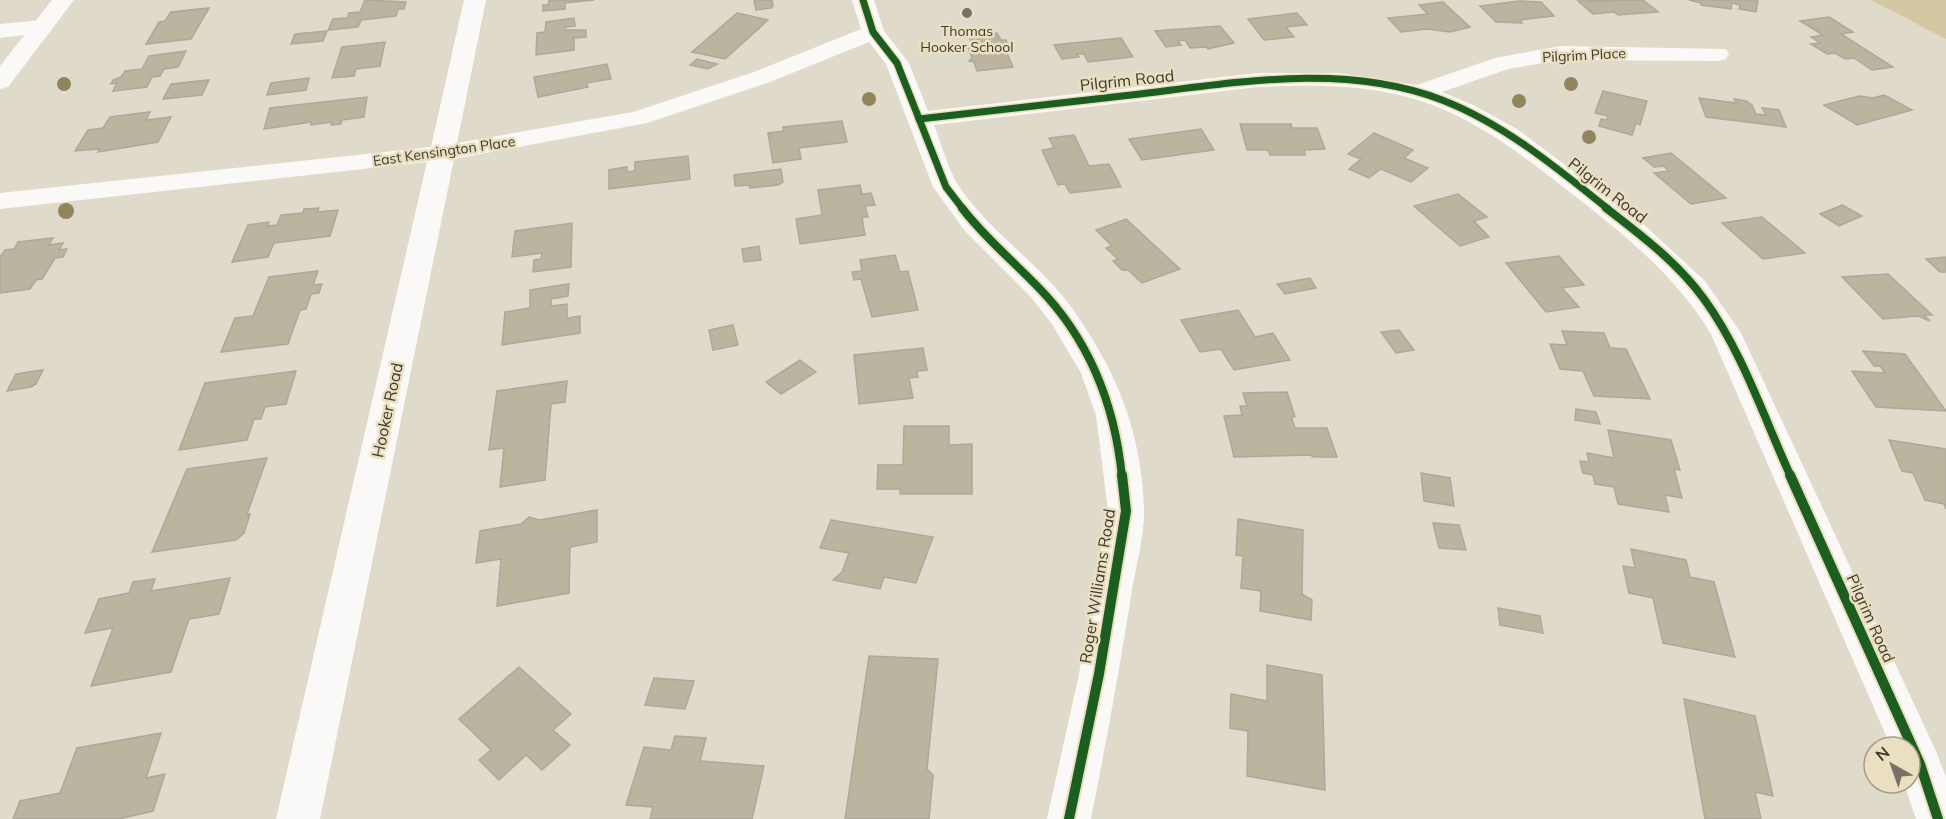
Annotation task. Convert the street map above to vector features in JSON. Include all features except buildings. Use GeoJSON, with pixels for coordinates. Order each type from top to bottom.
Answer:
{"type":"FeatureCollection","features":[{"type":"Feature","properties":{"kind":"street"},"geometry":{"type":"LineString","coordinates":[[0,82],[63,0]]}},
{"type":"Feature","properties":{"kind":"street","name":"Hooker Road"},"geometry":{"type":"LineString","coordinates":[[298,819],[475,0]]}},
{"type":"Feature","properties":{"kind":"street","name":"Roger Williams Road"},"geometry":{"type":"LineString","coordinates":[[863,0],[873,32],[897,63],[932,156],[951,194],[975,225],[1040,290],[1063,317],[1097,372],[1113,415],[1122,462],[1126,511],[1099,674],[1069,819]]}},
{"type":"Feature","properties":{"kind":"street"},"geometry":{"type":"LineString","coordinates":[[0,31],[42,27]]}},
{"type":"Feature","properties":{"kind":"street","name":"East Kensington Place"},"geometry":{"type":"LineString","coordinates":[[0,201],[443,153],[638,118],[762,77],[873,32]]}},
{"type":"Feature","properties":{"kind":"street","name":"Pilgrim Place"},"geometry":{"type":"LineString","coordinates":[[1419,92],[1503,63],[1561,53],[1718,54]]}},
{"type":"Feature","properties":{"kind":"street","name":"Pilgrim Road"},"geometry":{"type":"LineString","coordinates":[[919,119],[1258,80],[1311,78],[1342,80],[1419,92],[1485,120],[1524,143],[1646,239],[1696,289],[1731,344],[1920,764],[1938,819]]}},
{"type":"Feature","properties":{"kind":"shaded area"},"geometry":{"type":"Polygon","coordinates":[[[1871,0],[1946,0],[1946,39],[1871,0]]]}},
{"type":"Feature","properties":{"kind":"cycle path"},"geometry":{"type":"LineString","coordinates":[[863,0],[873,32],[897,63],[946,187],[975,225],[1040,289],[1063,317],[1097,372],[1113,415],[1126,511],[1099,674],[1069,819]]}},
{"type":"Feature","properties":{"kind":"cycle path"},"geometry":{"type":"LineString","coordinates":[[919,119],[1258,80],[1338,80],[1397,87],[1441,100],[1486,121],[1529,148],[1617,216],[1670,262],[1699,293],[1726,333],[1920,764],[1938,819]]}},
{"type":"Feature","properties":{"kind":"place","name":"Thomas Hooker School"},"geometry":{"type":"Point","coordinates":[967,13]}}]}
